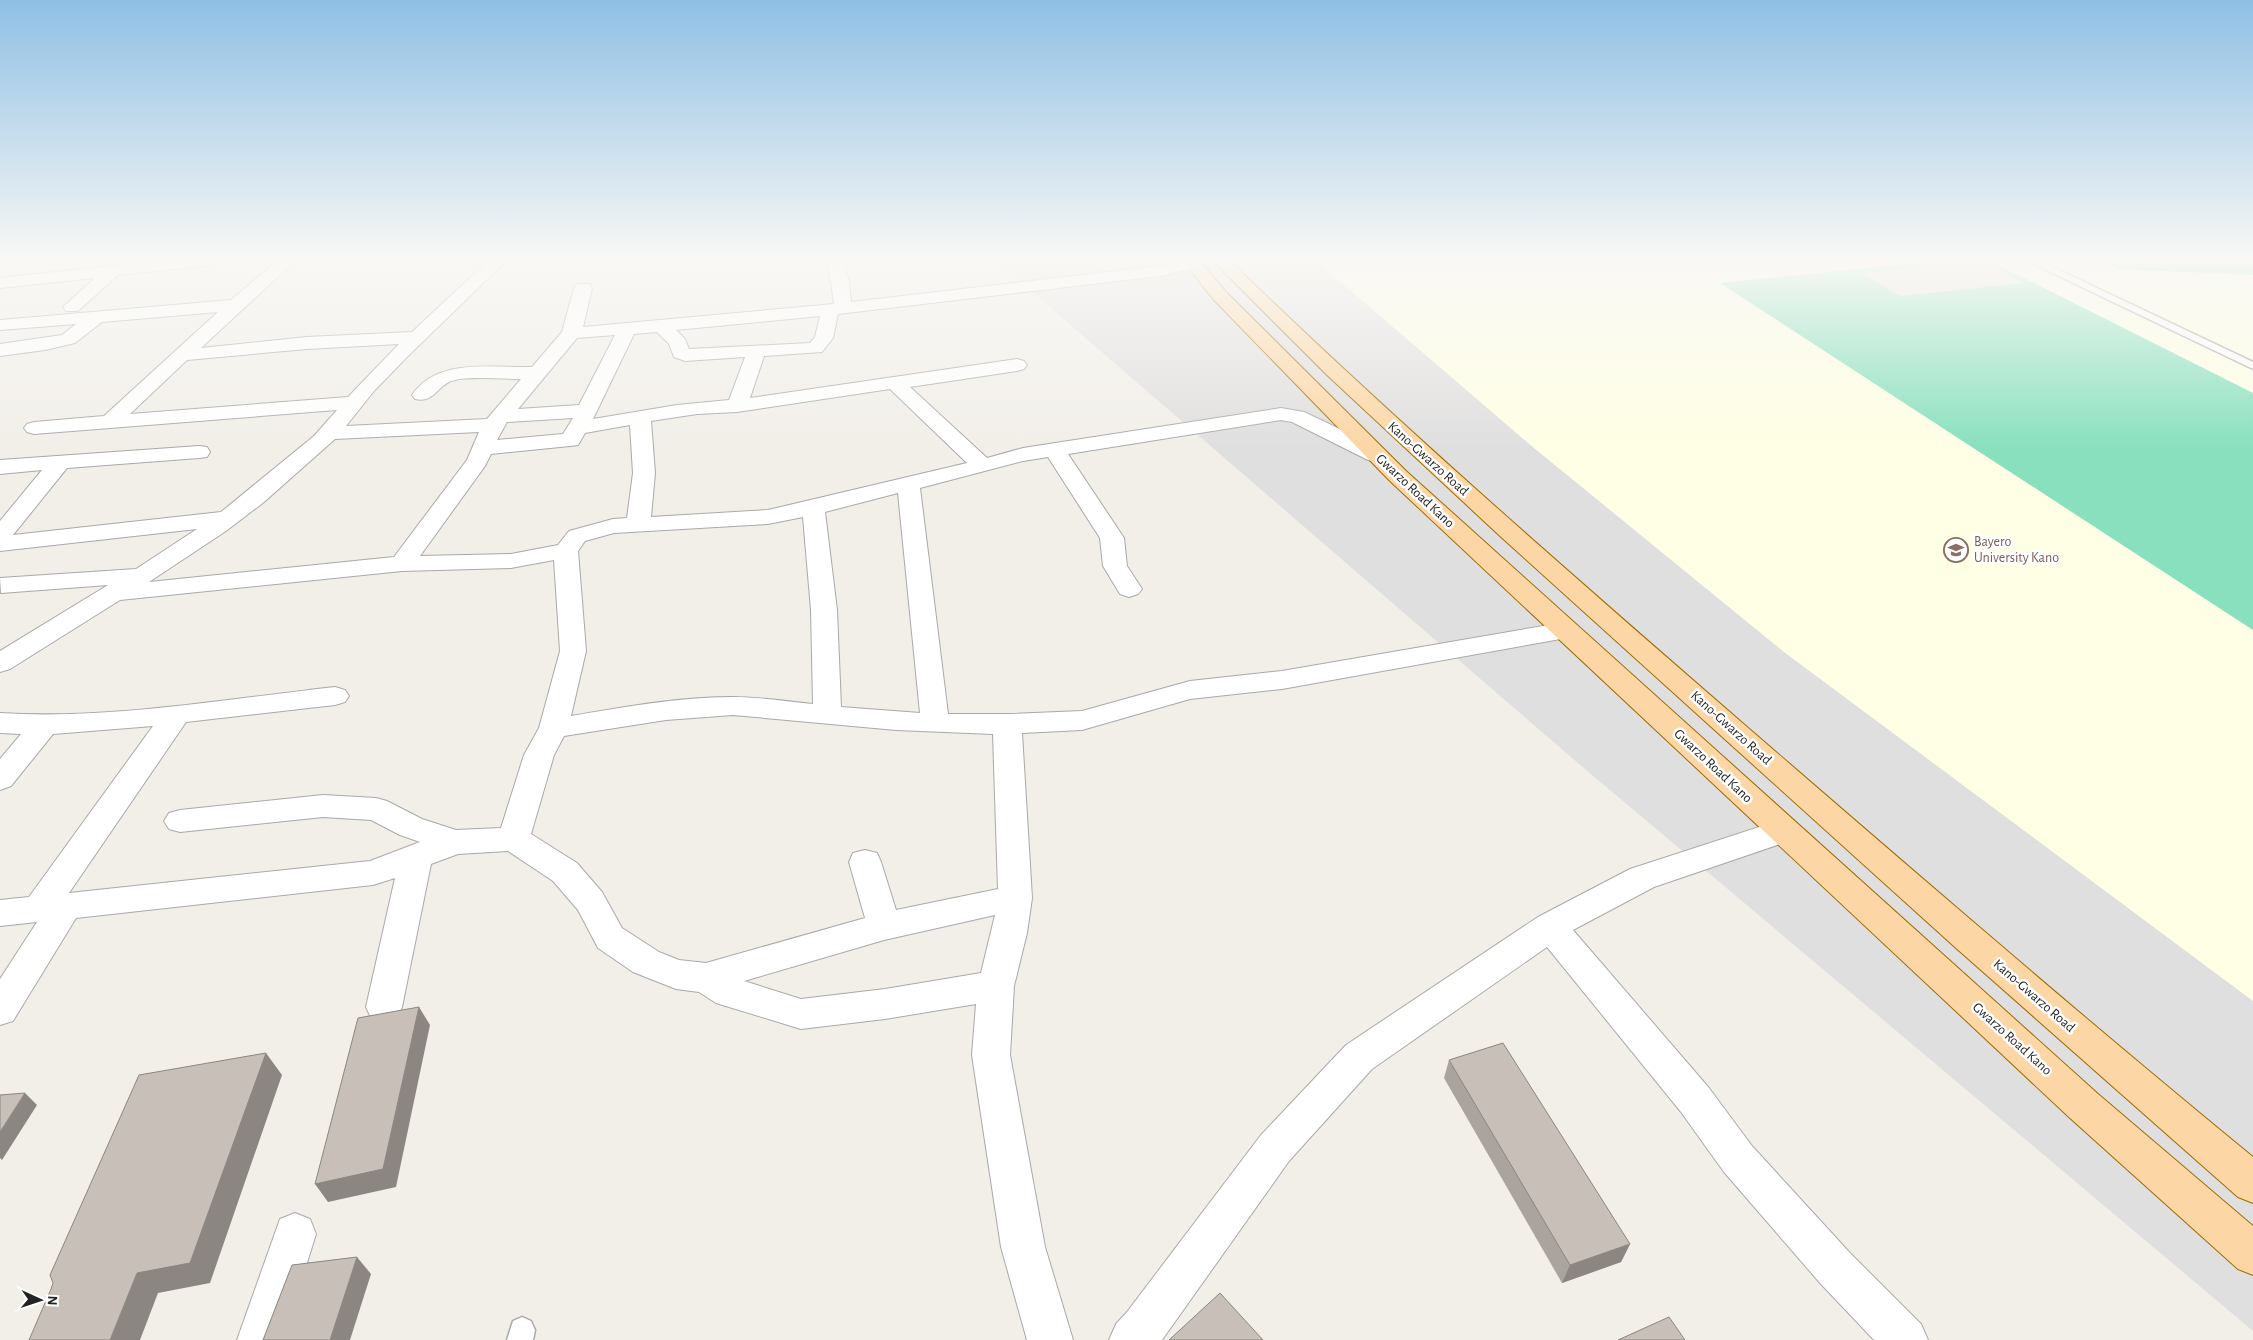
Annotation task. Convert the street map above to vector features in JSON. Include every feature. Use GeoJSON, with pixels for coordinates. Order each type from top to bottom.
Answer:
{"type":"FeatureCollection","features":[{"type":"Feature","properties":{"kind":"main road","name":"Gwarzo Road Kano"},"geometry":{"type":"LineString","coordinates":[[1246,323],[1376,455],[2084,1106],[2253,1254]]}},
{"type":"Feature","properties":{"kind":"main road","name":"Kano-Gwarzo Road"},"geometry":{"type":"LineString","coordinates":[[1276,323],[1317,356],[1417,450],[1921,897],[2135,1084],[2253,1183]]}},
{"type":"Feature","properties":{"kind":"street"},"geometry":{"type":"LineString","coordinates":[[0,325],[30,323]]}},
{"type":"Feature","properties":{"kind":"street"},"geometry":{"type":"LineString","coordinates":[[0,350],[68,339],[90,323]]}},
{"type":"Feature","properties":{"kind":"street"},"geometry":{"type":"LineString","coordinates":[[110,422],[216,323]]}},
{"type":"Feature","properties":{"kind":"street"},"geometry":{"type":"LineString","coordinates":[[0,663],[115,593],[228,519],[285,474],[328,433],[367,387],[433,323]]}},
{"type":"Feature","properties":{"kind":"street"},"geometry":{"type":"LineString","coordinates":[[402,564],[477,461],[497,420],[571,333],[575,323]]}},
{"type":"Feature","properties":{"kind":"street"},"geometry":{"type":"LineString","coordinates":[[571,333],[696,323]]}},
{"type":"Feature","properties":{"kind":"street"},"geometry":{"type":"LineString","coordinates":[[662,326],[678,344],[681,353],[685,355],[815,348],[824,338],[831,323]]}},
{"type":"Feature","properties":{"kind":"street"},"geometry":{"type":"LineString","coordinates":[[483,448],[566,442],[570,440],[582,420],[627,329]]}},
{"type":"Feature","properties":{"kind":"street"},"geometry":{"type":"LineString","coordinates":[[183,354],[307,343],[418,337]]}},
{"type":"Feature","properties":{"kind":"street"},"geometry":{"type":"LineString","coordinates":[[737,406],[756,352]]}},
{"type":"Feature","properties":{"kind":"street"},"geometry":{"type":"LineString","coordinates":[[328,433],[497,420],[640,419],[718,406],[737,406],[1017,365]]}},
{"type":"Feature","properties":{"kind":"street"},"geometry":{"type":"LineString","coordinates":[[422,395],[446,376],[452,374],[536,373]]}},
{"type":"Feature","properties":{"kind":"street"},"geometry":{"type":"LineString","coordinates":[[895,383],[982,465]]}},
{"type":"Feature","properties":{"kind":"street"},"geometry":{"type":"LineString","coordinates":[[34,428],[354,403]]}},
{"type":"Feature","properties":{"kind":"street"},"geometry":{"type":"LineString","coordinates":[[514,839],[538,755],[554,728],[573,651],[566,551],[577,536],[613,526],[768,516],[813,507],[982,465],[1054,450],[1281,414],[1297,416],[1376,455]]}},
{"type":"Feature","properties":{"kind":"street"},"geometry":{"type":"LineString","coordinates":[[638,525],[644,473],[640,419]]}},
{"type":"Feature","properties":{"kind":"street"},"geometry":{"type":"LineString","coordinates":[[1054,450],[1112,538],[1115,566],[1129,589]]}},
{"type":"Feature","properties":{"kind":"street"},"geometry":{"type":"LineString","coordinates":[[0,467],[199,452]]}},
{"type":"Feature","properties":{"kind":"street"},"geometry":{"type":"LineString","coordinates":[[0,536],[61,462]]}},
{"type":"Feature","properties":{"kind":"street"},"geometry":{"type":"LineString","coordinates":[[908,484],[935,722]]}},
{"type":"Feature","properties":{"kind":"street"},"geometry":{"type":"LineString","coordinates":[[813,507],[821,568],[828,674],[827,714]]}},
{"type":"Feature","properties":{"kind":"street"},"geometry":{"type":"LineString","coordinates":[[0,544],[228,519]]}},
{"type":"Feature","properties":{"kind":"street"},"geometry":{"type":"LineString","coordinates":[[1,586],[42,539]]}},
{"type":"Feature","properties":{"kind":"street"},"geometry":{"type":"LineString","coordinates":[[115,593],[402,564],[512,561],[566,551]]}},
{"type":"Feature","properties":{"kind":"street"},"geometry":{"type":"LineString","coordinates":[[1,586],[141,576]]}},
{"type":"Feature","properties":{"kind":"street"},"geometry":{"type":"LineString","coordinates":[[554,728],[672,710],[732,706],[935,722],[1006,725],[1071,722],[1125,709],[1188,690],[1280,680],[1566,630]]}},
{"type":"Feature","properties":{"kind":"street"},"geometry":{"type":"LineString","coordinates":[[0,723],[45,724],[177,714],[334,696]]}},
{"type":"Feature","properties":{"kind":"street"},"geometry":{"type":"LineString","coordinates":[[0,1010],[52,908],[177,714]]}},
{"type":"Feature","properties":{"kind":"street"},"geometry":{"type":"LineString","coordinates":[[0,780],[45,724]]}},
{"type":"Feature","properties":{"kind":"street"},"geometry":{"type":"LineString","coordinates":[[1006,725],[1015,898],[1010,933],[996,986],[991,1055],[1023,1247],[1050,1340]]}},
{"type":"Feature","properties":{"kind":"street"},"geometry":{"type":"LineString","coordinates":[[180,821],[324,806],[376,809],[411,827],[455,842]]}},
{"type":"Feature","properties":{"kind":"street"},"geometry":{"type":"LineString","coordinates":[[1132,1340],[1143,1328],[1275,1148],[1359,1057],[1550,927],[1642,878],[1784,831]]}},
{"type":"Feature","properties":{"kind":"street"},"geometry":{"type":"LineString","coordinates":[[0,913],[374,873],[455,842],[514,839],[565,872],[590,901],[610,938],[646,962],[676,974],[706,978],[729,992],[801,1014],[885,1004],[996,986]]}},
{"type":"Feature","properties":{"kind":"street"},"geometry":{"type":"LineString","coordinates":[[384,1007],[416,857]]}},
{"type":"Feature","properties":{"kind":"street"},"geometry":{"type":"LineString","coordinates":[[864,862],[884,926]]}},
{"type":"Feature","properties":{"kind":"street"},"geometry":{"type":"LineString","coordinates":[[706,978],[884,926],[1015,898]]}},
{"type":"Feature","properties":{"kind":"street"},"geometry":{"type":"LineString","coordinates":[[1550,927],[1695,1100],[1738,1159],[1835,1268],[1905,1340]]}},
{"type":"Feature","properties":{"kind":"street"},"geometry":{"type":"LineString","coordinates":[[260,1340],[295,1234]]}},
{"type":"Feature","properties":{"kind":"lane"},"geometry":{"type":"LineString","coordinates":[[2162,323],[2253,366]]}},
{"type":"Feature","properties":{"kind":"shaded area"},"geometry":{"type":"Polygon","coordinates":[[[1067,323],[2253,323],[2253,1331],[1579,764],[1067,323]]]}},
{"type":"Feature","properties":{"kind":"shaded area","name":"Bayero University Kano"},"geometry":{"type":"Polygon","coordinates":[[[1388,323],[2253,323],[2253,1001],[1784,652],[1534,448],[1388,323]]]}},
{"type":"Feature","properties":{"kind":"green space"},"geometry":{"type":"Polygon","coordinates":[[[1781,323],[2113,323],[2253,393],[2253,630],[1781,323]]]}},
{"type":"Feature","properties":{"kind":"building"},"geometry":{"type":"Polygon","coordinates":[[[419,1007],[383,1169],[315,1184],[358,1018],[419,1007]]]}},
{"type":"Feature","properties":{"kind":"building"},"geometry":{"type":"Polygon","coordinates":[[[1503,1043],[1630,1244],[1570,1265],[1449,1060],[1503,1043]]]}},
{"type":"Feature","properties":{"kind":"building"},"geometry":{"type":"Polygon","coordinates":[[[266,1053],[190,1263],[137,1273],[110,1340],[29,1340],[53,1283],[50,1275],[139,1075],[266,1053]]]}},
{"type":"Feature","properties":{"kind":"building"},"geometry":{"type":"Polygon","coordinates":[[[25,1093],[0,1132],[0,1095],[25,1093]]]}},
{"type":"Feature","properties":{"kind":"building"},"geometry":{"type":"Polygon","coordinates":[[[357,1257],[330,1340],[263,1340],[292,1265],[357,1257]]]}},
{"type":"Feature","properties":{"kind":"building"},"geometry":{"type":"Polygon","coordinates":[[[1220,1293],[1263,1340],[1169,1340],[1220,1293]]]}},
{"type":"Feature","properties":{"kind":"building"},"geometry":{"type":"Polygon","coordinates":[[[1669,1317],[1685,1340],[1618,1340],[1669,1317]]]}},
{"type":"Feature","properties":{"kind":"place","name":"Bayero University Kano"},"geometry":{"type":"Point","coordinates":[1956,550]}}]}
